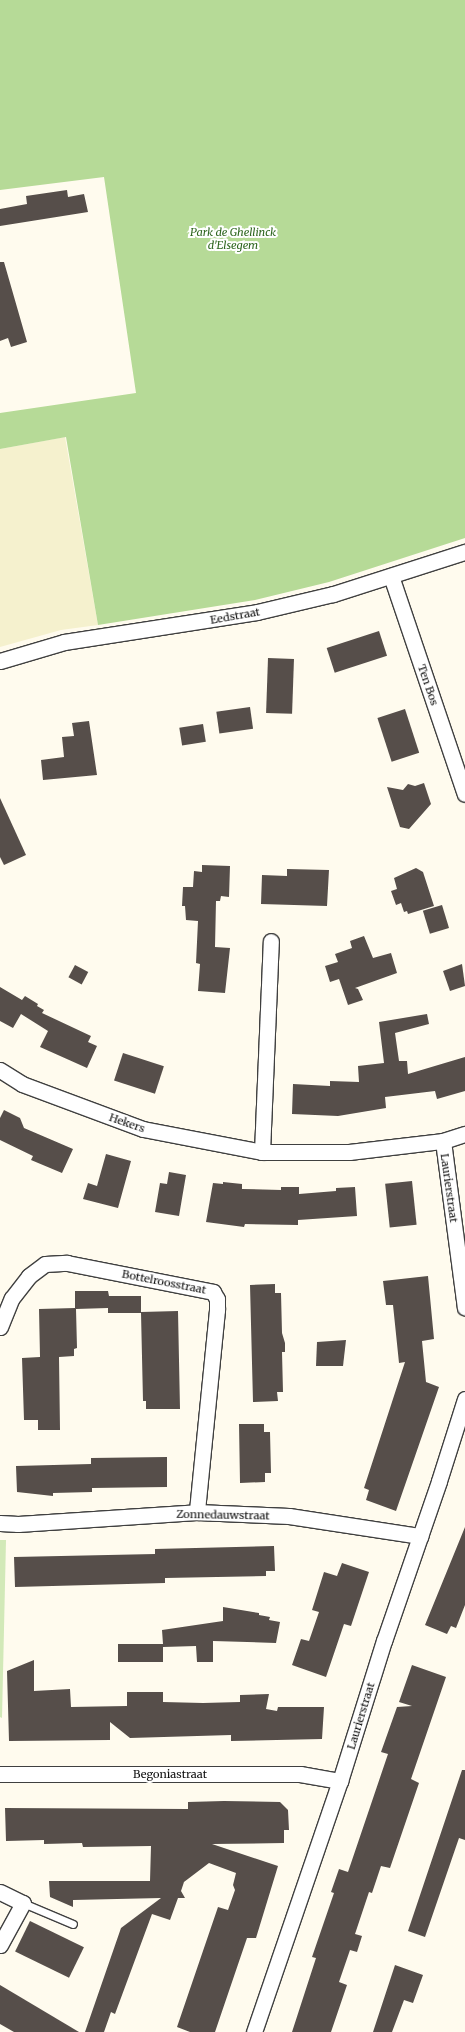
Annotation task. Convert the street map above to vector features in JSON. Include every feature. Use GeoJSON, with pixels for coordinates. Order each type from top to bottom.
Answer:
{"type":"FeatureCollection","features":[{"type":"Feature","properties":{"kind":"street","name":"Eedstraat"},"geometry":{"type":"LineString","coordinates":[[0,661],[64,642],[257,612],[391,576],[465,552]]}},
{"type":"Feature","properties":{"kind":"street","name":"Ten Bos"},"geometry":{"type":"LineString","coordinates":[[391,576],[465,794]]}},
{"type":"Feature","properties":{"kind":"street"},"geometry":{"type":"LineString","coordinates":[[262,1152],[271,941]]}},
{"type":"Feature","properties":{"kind":"street","name":"Hekers"},"geometry":{"type":"LineString","coordinates":[[0,1070],[22,1084],[143,1129],[262,1152],[349,1152],[443,1141],[465,1134]]}},
{"type":"Feature","properties":{"kind":"street","name":"Laurierstraat"},"geometry":{"type":"LineString","coordinates":[[443,1141],[465,1308]]}},
{"type":"Feature","properties":{"kind":"street","name":"Bottelroosstraat"},"geometry":{"type":"LineString","coordinates":[[0,1328],[12,1298],[29,1276],[45,1264],[67,1264],[213,1292],[217,1299],[217,1310],[197,1512]]}},
{"type":"Feature","properties":{"kind":"street","name":"Laurierstraat"},"geometry":{"type":"LineString","coordinates":[[254,2032],[340,1781],[384,1641],[465,1399]]}},
{"type":"Feature","properties":{"kind":"street","name":"Zonnedauwstraat"},"geometry":{"type":"LineString","coordinates":[[0,1523],[18,1524],[197,1512],[289,1516],[420,1536]]}},
{"type":"Feature","properties":{"kind":"street","name":"Begoniastraat"},"geometry":{"type":"LineString","coordinates":[[0,1774],[300,1774],[340,1781]]}},
{"type":"Feature","properties":{"kind":"street"},"geometry":{"type":"LineString","coordinates":[[0,1892],[23,1903],[0,1945]]}},
{"type":"Feature","properties":{"kind":"lane"},"geometry":{"type":"LineString","coordinates":[[23,1903],[73,1924]]}},
{"type":"Feature","properties":{"kind":"shaded area"},"geometry":{"type":"Polygon","coordinates":[[[65,437],[98,625],[61,630],[0,647],[0,449],[65,437]]]}},
{"type":"Feature","properties":{"kind":"green space","name":"Park de Ghellinck d'Elsegem"},"geometry":{"type":"Polygon","coordinates":[[[0,0],[465,0],[465,538],[329,582],[255,600],[98,625],[66,437],[0,449],[0,413],[136,393],[104,177],[0,190],[0,0]]]}},
{"type":"Feature","properties":{"kind":"green space"},"geometry":{"type":"Polygon","coordinates":[[[0,1540],[6,1540],[2,1718],[0,1717],[0,1540]]]}},
{"type":"Feature","properties":{"kind":"building"},"geometry":{"type":"Polygon","coordinates":[[[67,190],[68,197],[84,194],[88,212],[0,226],[0,209],[27,204],[26,196],[67,190]]]}},
{"type":"Feature","properties":{"kind":"building"},"geometry":{"type":"Polygon","coordinates":[[[0,262],[4,262],[27,342],[11,347],[8,338],[0,341],[0,262]]]}},
{"type":"Feature","properties":{"kind":"building"},"geometry":{"type":"Polygon","coordinates":[[[379,631],[387,656],[335,673],[327,648],[379,631]]]}},
{"type":"Feature","properties":{"kind":"building"},"geometry":{"type":"Polygon","coordinates":[[[268,658],[294,659],[292,714],[266,713],[268,658]]]}},
{"type":"Feature","properties":{"kind":"building"},"geometry":{"type":"Polygon","coordinates":[[[250,707],[253,729],[219,734],[216,712],[250,707]]]}},
{"type":"Feature","properties":{"kind":"building"},"geometry":{"type":"Polygon","coordinates":[[[405,709],[419,753],[392,762],[377,718],[405,709]]]}},
{"type":"Feature","properties":{"kind":"building"},"geometry":{"type":"Polygon","coordinates":[[[89,721],[97,775],[43,780],[41,760],[64,757],[62,737],[74,736],[72,723],[89,721]]]}},
{"type":"Feature","properties":{"kind":"building"},"geometry":{"type":"Polygon","coordinates":[[[203,724],[206,742],[182,746],[179,728],[203,724]]]}},
{"type":"Feature","properties":{"kind":"building"},"geometry":{"type":"Polygon","coordinates":[[[424,783],[431,804],[409,829],[400,827],[387,787],[403,790],[408,784],[415,786],[424,783]]]}},
{"type":"Feature","properties":{"kind":"building"},"geometry":{"type":"Polygon","coordinates":[[[0,798],[26,855],[4,865],[0,857],[0,798]]]}},
{"type":"Feature","properties":{"kind":"building"},"geometry":{"type":"Polygon","coordinates":[[[202,865],[230,866],[229,897],[221,896],[220,901],[216,901],[215,947],[230,948],[225,993],[198,991],[200,964],[196,963],[198,921],[186,920],[185,906],[182,906],[183,887],[193,887],[194,871],[202,872],[202,865]]]}},
{"type":"Feature","properties":{"kind":"building"},"geometry":{"type":"Polygon","coordinates":[[[416,868],[423,872],[434,906],[408,914],[407,911],[404,912],[401,903],[396,905],[391,891],[397,889],[394,878],[416,868]]]}},
{"type":"Feature","properties":{"kind":"building"},"geometry":{"type":"Polygon","coordinates":[[[287,869],[329,870],[327,906],[261,904],[262,875],[287,876],[287,869]]]}},
{"type":"Feature","properties":{"kind":"building"},"geometry":{"type":"Polygon","coordinates":[[[442,905],[449,928],[430,934],[423,911],[442,905]]]}},
{"type":"Feature","properties":{"kind":"building"},"geometry":{"type":"Polygon","coordinates":[[[364,936],[373,958],[391,953],[397,973],[355,988],[358,989],[363,1000],[348,1005],[339,979],[330,982],[325,966],[338,962],[335,954],[352,948],[350,941],[364,936]]]}},
{"type":"Feature","properties":{"kind":"building"},"geometry":{"type":"Polygon","coordinates":[[[462,964],[465,986],[450,991],[443,971],[462,964]]]}},
{"type":"Feature","properties":{"kind":"building"},"geometry":{"type":"Polygon","coordinates":[[[75,965],[88,972],[82,984],[68,977],[75,965]]]}},
{"type":"Feature","properties":{"kind":"building"},"geometry":{"type":"Polygon","coordinates":[[[0,987],[22,1000],[25,996],[38,1004],[37,1006],[44,1010],[42,1013],[91,1036],[88,1042],[97,1046],[87,1068],[40,1047],[48,1031],[21,1014],[13,1028],[0,1021],[0,987]]]}},
{"type":"Feature","properties":{"kind":"building"},"geometry":{"type":"Polygon","coordinates":[[[427,1014],[429,1024],[395,1033],[399,1061],[407,1061],[408,1074],[465,1057],[465,1091],[437,1099],[435,1091],[385,1097],[386,1108],[338,1116],[292,1114],[293,1084],[330,1086],[330,1081],[359,1082],[358,1066],[384,1063],[379,1022],[427,1014]]]}},
{"type":"Feature","properties":{"kind":"building"},"geometry":{"type":"Polygon","coordinates":[[[123,1053],[164,1066],[155,1094],[114,1081],[123,1053]]]}},
{"type":"Feature","properties":{"kind":"building"},"geometry":{"type":"Polygon","coordinates":[[[4,1110],[20,1118],[24,1128],[73,1149],[62,1173],[31,1160],[33,1156],[0,1140],[0,1118],[4,1110]]]}},
{"type":"Feature","properties":{"kind":"building"},"geometry":{"type":"Polygon","coordinates":[[[106,1154],[131,1161],[118,1208],[83,1199],[88,1183],[97,1186],[106,1154]]]}},
{"type":"Feature","properties":{"kind":"building"},"geometry":{"type":"Polygon","coordinates":[[[169,1172],[186,1175],[179,1216],[155,1212],[160,1183],[167,1184],[169,1172]]]}},
{"type":"Feature","properties":{"kind":"building"},"geometry":{"type":"Polygon","coordinates":[[[412,1181],[417,1225],[390,1228],[385,1184],[412,1181]]]}},
{"type":"Feature","properties":{"kind":"building"},"geometry":{"type":"Polygon","coordinates":[[[223,1182],[242,1184],[242,1189],[281,1190],[281,1187],[299,1187],[299,1194],[336,1191],[336,1188],[355,1187],[357,1216],[298,1220],[298,1225],[245,1224],[244,1227],[206,1222],[213,1183],[223,1184],[223,1182]]]}},
{"type":"Feature","properties":{"kind":"building"},"geometry":{"type":"Polygon","coordinates":[[[428,1276],[434,1339],[422,1341],[426,1382],[439,1387],[396,1511],[366,1500],[369,1490],[364,1488],[405,1362],[399,1363],[393,1305],[386,1305],[383,1281],[428,1276]]]}},
{"type":"Feature","properties":{"kind":"building"},"geometry":{"type":"Polygon","coordinates":[[[275,1284],[275,1293],[281,1293],[282,1333],[285,1343],[285,1352],[282,1352],[283,1392],[277,1392],[278,1401],[253,1402],[250,1285],[275,1284]]]}},
{"type":"Feature","properties":{"kind":"building"},"geometry":{"type":"Polygon","coordinates":[[[75,1291],[108,1291],[109,1296],[141,1296],[141,1312],[178,1311],[180,1409],[146,1409],[146,1401],[143,1401],[141,1313],[108,1313],[108,1308],[76,1309],[77,1348],[74,1349],[74,1356],[59,1357],[60,1430],[38,1430],[38,1420],[24,1420],[22,1358],[40,1357],[39,1309],[75,1308],[75,1291]]]}},
{"type":"Feature","properties":{"kind":"building"},"geometry":{"type":"Polygon","coordinates":[[[346,1340],[343,1366],[316,1366],[317,1342],[346,1340]]]}},
{"type":"Feature","properties":{"kind":"building"},"geometry":{"type":"Polygon","coordinates":[[[239,1424],[264,1424],[264,1432],[270,1432],[271,1473],[265,1473],[265,1482],[240,1483],[239,1424]]]}},
{"type":"Feature","properties":{"kind":"building"},"geometry":{"type":"Polygon","coordinates":[[[167,1457],[167,1487],[92,1488],[92,1492],[53,1493],[53,1496],[17,1492],[16,1466],[91,1464],[91,1458],[167,1457]]]}},
{"type":"Feature","properties":{"kind":"building"},"geometry":{"type":"Polygon","coordinates":[[[465,1527],[465,1605],[456,1628],[451,1626],[447,1634],[425,1625],[465,1527]]]}},
{"type":"Feature","properties":{"kind":"building"},"geometry":{"type":"Polygon","coordinates":[[[274,1546],[275,1571],[266,1571],[266,1576],[165,1578],[165,1583],[15,1587],[14,1557],[155,1554],[155,1549],[274,1546]]]}},
{"type":"Feature","properties":{"kind":"building"},"geometry":{"type":"Polygon","coordinates":[[[342,1563],[369,1572],[351,1626],[344,1624],[326,1677],[292,1665],[301,1639],[309,1641],[319,1612],[312,1610],[324,1572],[337,1576],[342,1563]]]}},
{"type":"Feature","properties":{"kind":"building"},"geometry":{"type":"Polygon","coordinates":[[[223,1607],[259,1613],[259,1615],[270,1617],[269,1620],[280,1622],[276,1643],[213,1641],[213,1662],[197,1662],[196,1646],[163,1647],[163,1662],[118,1662],[118,1644],[163,1644],[162,1630],[223,1621],[223,1607]]]}},
{"type":"Feature","properties":{"kind":"building"},"geometry":{"type":"Polygon","coordinates":[[[34,1660],[34,1691],[70,1689],[71,1707],[127,1706],[127,1692],[163,1692],[163,1702],[203,1703],[240,1702],[240,1695],[269,1694],[266,1709],[277,1711],[278,1707],[324,1707],[322,1739],[231,1741],[231,1735],[130,1738],[110,1722],[110,1740],[9,1741],[7,1671],[34,1660]]]}},
{"type":"Feature","properties":{"kind":"building"},"geometry":{"type":"Polygon","coordinates":[[[412,1665],[446,1677],[411,1779],[419,1783],[390,1868],[381,1866],[372,1893],[369,1892],[355,1934],[362,1936],[357,1952],[350,1950],[339,1982],[347,1985],[331,2032],[292,2032],[316,1958],[312,1957],[334,1893],[331,1892],[339,1869],[348,1872],[388,1754],[381,1752],[397,1707],[412,1706],[399,1702],[412,1665]]]}},
{"type":"Feature","properties":{"kind":"building"},"geometry":{"type":"Polygon","coordinates":[[[462,1770],[465,1770],[465,1840],[459,1838],[425,1937],[408,1931],[462,1770]]]}},
{"type":"Feature","properties":{"kind":"building"},"geometry":{"type":"Polygon","coordinates":[[[188,1802],[280,1802],[288,1810],[289,1830],[284,1830],[284,1843],[212,1844],[278,1866],[256,1938],[247,1938],[215,2032],[190,2032],[177,2027],[218,1907],[228,1910],[235,1890],[233,1885],[236,1873],[209,1863],[180,1885],[184,1882],[181,1891],[185,1898],[178,1898],[170,1920],[152,1914],[115,2014],[111,2012],[104,2032],[85,2032],[121,1928],[161,1898],[73,1900],[73,1907],[50,1897],[49,1881],[150,1881],[151,1846],[83,1847],[82,1843],[44,1844],[44,1840],[6,1841],[5,1808],[188,1809],[188,1802]]]}},
{"type":"Feature","properties":{"kind":"building"},"geometry":{"type":"Polygon","coordinates":[[[30,1921],[84,1947],[69,1978],[15,1952],[30,1921]]]}},
{"type":"Feature","properties":{"kind":"building"},"geometry":{"type":"Polygon","coordinates":[[[395,1965],[423,1975],[413,2003],[404,2000],[392,2032],[373,2032],[395,1965]]]}},
{"type":"Feature","properties":{"kind":"building"},"geometry":{"type":"Polygon","coordinates":[[[0,1985],[79,2032],[14,2032],[0,2024],[0,1985]]]}}]}
